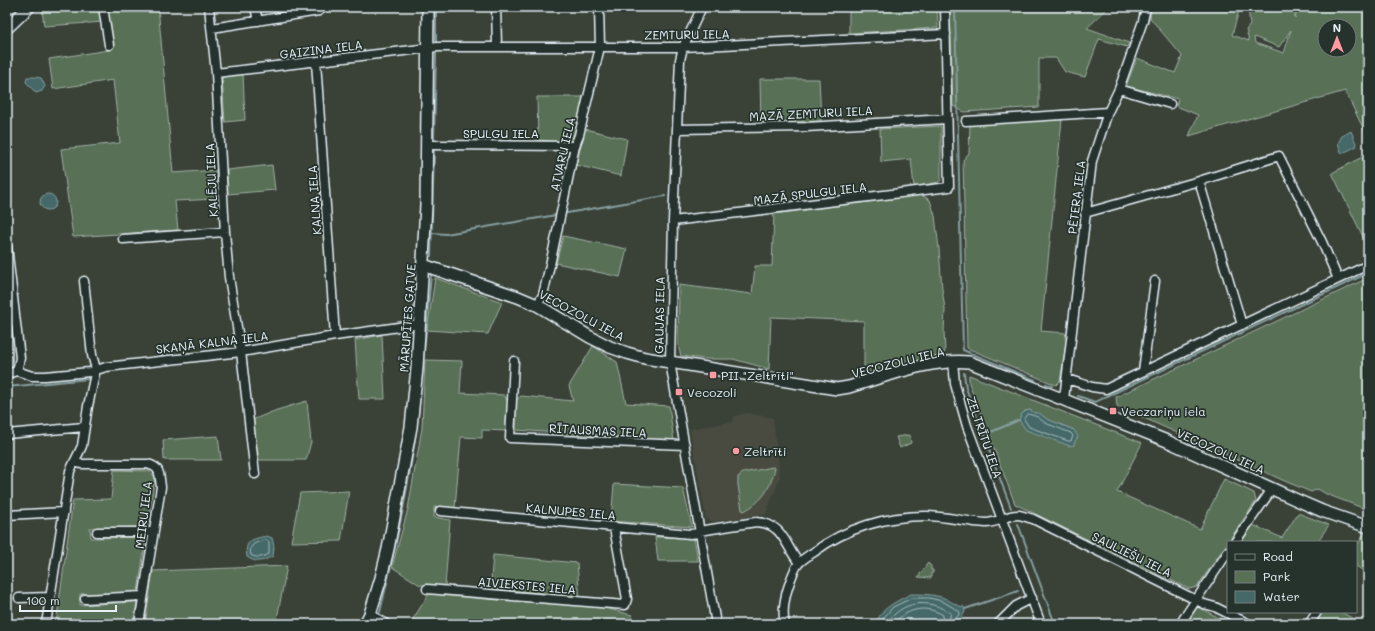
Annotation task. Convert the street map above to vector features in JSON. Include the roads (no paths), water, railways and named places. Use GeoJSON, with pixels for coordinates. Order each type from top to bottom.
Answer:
{"type":"FeatureCollection","features":[{"type":"Feature","properties":{"kind":"street"},"geometry":{"type":"LineString","coordinates":[[7,28],[29,7]]}},
{"type":"Feature","properties":{"kind":"street"},"geometry":{"type":"LineString","coordinates":[[103,7],[108,45]]}},
{"type":"Feature","properties":{"kind":"street","name":"KALĒJU IELA"},"geometry":{"type":"LineString","coordinates":[[209,7],[216,73],[229,277],[241,352],[255,474]]}},
{"type":"Feature","properties":{"kind":"street"},"geometry":{"type":"LineString","coordinates":[[255,7],[258,21]]}},
{"type":"Feature","properties":{"kind":"street"},"geometry":{"type":"LineString","coordinates":[[212,28],[319,11],[324,7]]}},
{"type":"Feature","properties":{"kind":"street","name":"MĀRUPĪTES GATVE"},"geometry":{"type":"LineString","coordinates":[[368,619],[384,570],[400,489],[413,410],[420,324],[428,145],[428,7]]}},
{"type":"Feature","properties":{"kind":"street"},"geometry":{"type":"LineString","coordinates":[[496,7],[496,46]]}},
{"type":"Feature","properties":{"kind":"street","name":"ATVARU IELA"},"geometry":{"type":"LineString","coordinates":[[537,305],[543,295],[575,146],[600,47],[599,7]]}},
{"type":"Feature","properties":{"kind":"street","name":"GAUJAS IELA"},"geometry":{"type":"LineString","coordinates":[[702,7],[683,47],[680,60],[673,221],[670,362],[716,624]]}},
{"type":"Feature","properties":{"kind":"street"},"geometry":{"type":"LineString","coordinates":[[945,7],[947,119]]}},
{"type":"Feature","properties":{"kind":"street","name":"PĒTERA IELA"},"geometry":{"type":"LineString","coordinates":[[1064,399],[1092,160],[1108,112],[1143,21],[1146,7]]}},
{"type":"Feature","properties":{"kind":"street","name":"ZEMTURU IELA"},"geometry":{"type":"LineString","coordinates":[[428,49],[438,47],[496,46],[683,47],[946,34]]}},
{"type":"Feature","properties":{"kind":"street","name":"GAIZIŅA IELA"},"geometry":{"type":"LineString","coordinates":[[216,73],[428,49]]}},
{"type":"Feature","properties":{"kind":"street","name":"KALNA IELA"},"geometry":{"type":"LineString","coordinates":[[316,62],[335,336]]}},
{"type":"Feature","properties":{"kind":"street"},"geometry":{"type":"LineString","coordinates":[[1118,89],[1170,104]]}},
{"type":"Feature","properties":{"kind":"street"},"geometry":{"type":"LineString","coordinates":[[966,121],[1108,112]]}},
{"type":"Feature","properties":{"kind":"street","name":"MAZĀ ZEMTURU IELA"},"geometry":{"type":"LineString","coordinates":[[677,129],[798,127],[947,119]]}},
{"type":"Feature","properties":{"kind":"street","name":"MAZĀ SPULGU IELA"},"geometry":{"type":"LineString","coordinates":[[673,221],[949,187],[947,119]]}},
{"type":"Feature","properties":{"kind":"street","name":"SPULGU IELA"},"geometry":{"type":"LineString","coordinates":[[428,145],[575,146]]}},
{"type":"Feature","properties":{"kind":"street"},"geometry":{"type":"LineString","coordinates":[[1085,213],[1199,181],[1279,156],[1322,242],[1338,279]]}},
{"type":"Feature","properties":{"kind":"street"},"geometry":{"type":"LineString","coordinates":[[1199,181],[1242,325]]}},
{"type":"Feature","properties":{"kind":"street"},"geometry":{"type":"LineString","coordinates":[[123,239],[225,232]]}},
{"type":"Feature","properties":{"kind":"street"},"geometry":{"type":"LineString","coordinates":[[7,246],[20,358],[17,371],[7,374]]}},
{"type":"Feature","properties":{"kind":"street","name":"VECOZOLU IELA"},"geometry":{"type":"LineString","coordinates":[[423,265],[518,297],[537,305],[590,337],[610,347],[627,353],[670,362],[837,389],[926,366],[953,362],[969,362],[1160,438],[1322,511],[1368,527]]}},
{"type":"Feature","properties":{"kind":"street"},"geometry":{"type":"LineString","coordinates":[[1067,379],[1106,389],[1368,265]]}},
{"type":"Feature","properties":{"kind":"street"},"geometry":{"type":"LineString","coordinates":[[46,624],[49,597],[70,471],[82,446],[84,427],[96,369],[92,355],[84,280]]}},
{"type":"Feature","properties":{"kind":"street"},"geometry":{"type":"LineString","coordinates":[[1143,371],[1155,281]]}},
{"type":"Feature","properties":{"kind":"street","name":"SKAŅĀ KALNA IELA"},"geometry":{"type":"LineString","coordinates":[[17,371],[32,376],[90,372],[106,367],[241,352],[335,336],[420,324]]}},
{"type":"Feature","properties":{"kind":"street","name":"RĪTAUSMAS IELA"},"geometry":{"type":"LineString","coordinates":[[514,360],[510,438],[685,446]]}},
{"type":"Feature","properties":{"kind":"street","name":"ZELTRĪTU IELA"},"geometry":{"type":"LineString","coordinates":[[953,362],[955,384],[960,403],[1041,624]]}},
{"type":"Feature","properties":{"kind":"street"},"geometry":{"type":"LineString","coordinates":[[7,434],[84,427]]}},
{"type":"Feature","properties":{"kind":"street","name":"MEIRU IELA"},"geometry":{"type":"LineString","coordinates":[[74,462],[81,464],[147,464],[154,466],[159,471],[160,487],[139,624]]}},
{"type":"Feature","properties":{"kind":"street"},"geometry":{"type":"LineString","coordinates":[[1236,541],[1268,495],[1271,488]]}},
{"type":"Feature","properties":{"kind":"street","name":"KALNUPES IELA"},"geometry":{"type":"LineString","coordinates":[[440,511],[690,534],[756,522],[765,523],[774,526],[780,533],[799,563]]}},
{"type":"Feature","properties":{"kind":"street"},"geometry":{"type":"LineString","coordinates":[[7,515],[64,512]]}},
{"type":"Feature","properties":{"kind":"street","name":"SAULIEŠU IELA"},"geometry":{"type":"LineString","coordinates":[[1002,520],[1018,515],[1033,519],[1196,600],[1249,624]]}},
{"type":"Feature","properties":{"kind":"street"},"geometry":{"type":"LineString","coordinates":[[785,624],[783,608],[785,598],[793,574],[799,563],[818,549],[842,535],[865,525],[878,522],[926,516],[987,523],[1002,520]]}},
{"type":"Feature","properties":{"kind":"street","name":"AIVIEKSTES IELA"},"geometry":{"type":"LineString","coordinates":[[427,588],[625,605],[627,599],[614,528]]}},
{"type":"Feature","properties":{"kind":"street"},"geometry":{"type":"LineString","coordinates":[[97,532],[154,532]]}},
{"type":"Feature","properties":{"kind":"street"},"geometry":{"type":"LineString","coordinates":[[1180,624],[1227,554]]}},
{"type":"Feature","properties":{"kind":"street"},"geometry":{"type":"LineString","coordinates":[[85,599],[143,596]]}},
{"type":"Feature","properties":{"kind":"street"},"geometry":{"type":"LineString","coordinates":[[19,598],[49,597]]}},
{"type":"Feature","properties":{"kind":"street"},"geometry":{"type":"LineString","coordinates":[[998,624],[1016,606],[1032,598]]}},
{"type":"Feature","properties":{"kind":"street"},"geometry":{"type":"LineString","coordinates":[[1310,624],[1316,613]]}},
{"type":"Feature","properties":{"kind":"street"},"geometry":{"type":"LineString","coordinates":[[368,619],[386,624]]}},
{"type":"Feature","properties":{"kind":"water"},"geometry":{"type":"Polygon","coordinates":[[[27,77],[41,78],[45,86],[42,91],[36,93],[26,82],[27,77]]]}},
{"type":"Feature","properties":{"kind":"water"},"geometry":{"type":"Polygon","coordinates":[[[1351,131],[1357,146],[1343,153],[1341,152],[1338,143],[1342,136],[1351,131]]]}},
{"type":"Feature","properties":{"kind":"water"},"geometry":{"type":"Polygon","coordinates":[[[45,194],[51,194],[56,199],[54,208],[51,210],[45,210],[40,205],[40,199],[45,194]]]}},
{"type":"Feature","properties":{"kind":"water"},"geometry":{"type":"Polygon","coordinates":[[[1030,410],[1074,430],[1078,437],[1074,445],[1070,446],[1026,430],[1019,420],[1023,413],[1030,410]]]}},
{"type":"Feature","properties":{"kind":"water"},"geometry":{"type":"Polygon","coordinates":[[[267,536],[272,538],[274,547],[273,556],[260,561],[247,557],[246,551],[250,541],[267,536]]]}},
{"type":"Feature","properties":{"kind":"water"},"geometry":{"type":"Polygon","coordinates":[[[911,594],[932,595],[944,598],[956,605],[964,607],[965,612],[956,624],[877,624],[878,619],[885,609],[911,594]]]}},
{"type":"Feature","properties":{"kind":"waterway"},"geometry":{"type":"LineString","coordinates":[[436,7],[436,42]]}},
{"type":"Feature","properties":{"kind":"waterway"},"geometry":{"type":"LineString","coordinates":[[955,7],[963,350],[1035,380]]}},
{"type":"Feature","properties":{"kind":"waterway"},"geometry":{"type":"LineString","coordinates":[[434,139],[436,53]]}},
{"type":"Feature","properties":{"kind":"waterway"},"geometry":{"type":"LineString","coordinates":[[431,256],[434,151]]}},
{"type":"Feature","properties":{"kind":"waterway"},"geometry":{"type":"LineString","coordinates":[[567,213],[665,196]]}},
{"type":"Feature","properties":{"kind":"waterway"},"geometry":{"type":"LineString","coordinates":[[432,233],[446,234],[556,215]]}},
{"type":"Feature","properties":{"kind":"waterway"},"geometry":{"type":"LineString","coordinates":[[1078,396],[1095,402],[1368,273]]}},
{"type":"Feature","properties":{"kind":"waterway"},"geometry":{"type":"LineString","coordinates":[[423,363],[431,275]]}},
{"type":"Feature","properties":{"kind":"waterway"},"geometry":{"type":"LineString","coordinates":[[964,373],[966,388],[1011,508]]}},
{"type":"Feature","properties":{"kind":"waterway"},"geometry":{"type":"LineString","coordinates":[[7,387],[88,379]]}},
{"type":"Feature","properties":{"kind":"waterway"},"geometry":{"type":"LineString","coordinates":[[1046,384],[1052,386]]}},
{"type":"Feature","properties":{"kind":"waterway"},"geometry":{"type":"LineString","coordinates":[[380,612],[404,505],[420,396]]}},
{"type":"Feature","properties":{"kind":"waterway"},"geometry":{"type":"LineString","coordinates":[[984,435],[1019,420]]}},
{"type":"Feature","properties":{"kind":"waterway"},"geometry":{"type":"LineString","coordinates":[[1018,524],[1055,624]]}},
{"type":"Feature","properties":{"kind":"waterway"},"geometry":{"type":"LineString","coordinates":[[965,609],[1018,591]]}},
{"type":"Feature","properties":{"kind":"place","name":"PII \"Zeltrīti\""},"geometry":{"type":"Point","coordinates":[713,375]}},
{"type":"Feature","properties":{"kind":"place","name":"Vecozoli"},"geometry":{"type":"Point","coordinates":[679,392]}},
{"type":"Feature","properties":{"kind":"place","name":"Veczariņu iela"},"geometry":{"type":"Point","coordinates":[1113,411]}},
{"type":"Feature","properties":{"kind":"place","name":"Zeltrīti"},"geometry":{"type":"Point","coordinates":[736,451]}}]}
